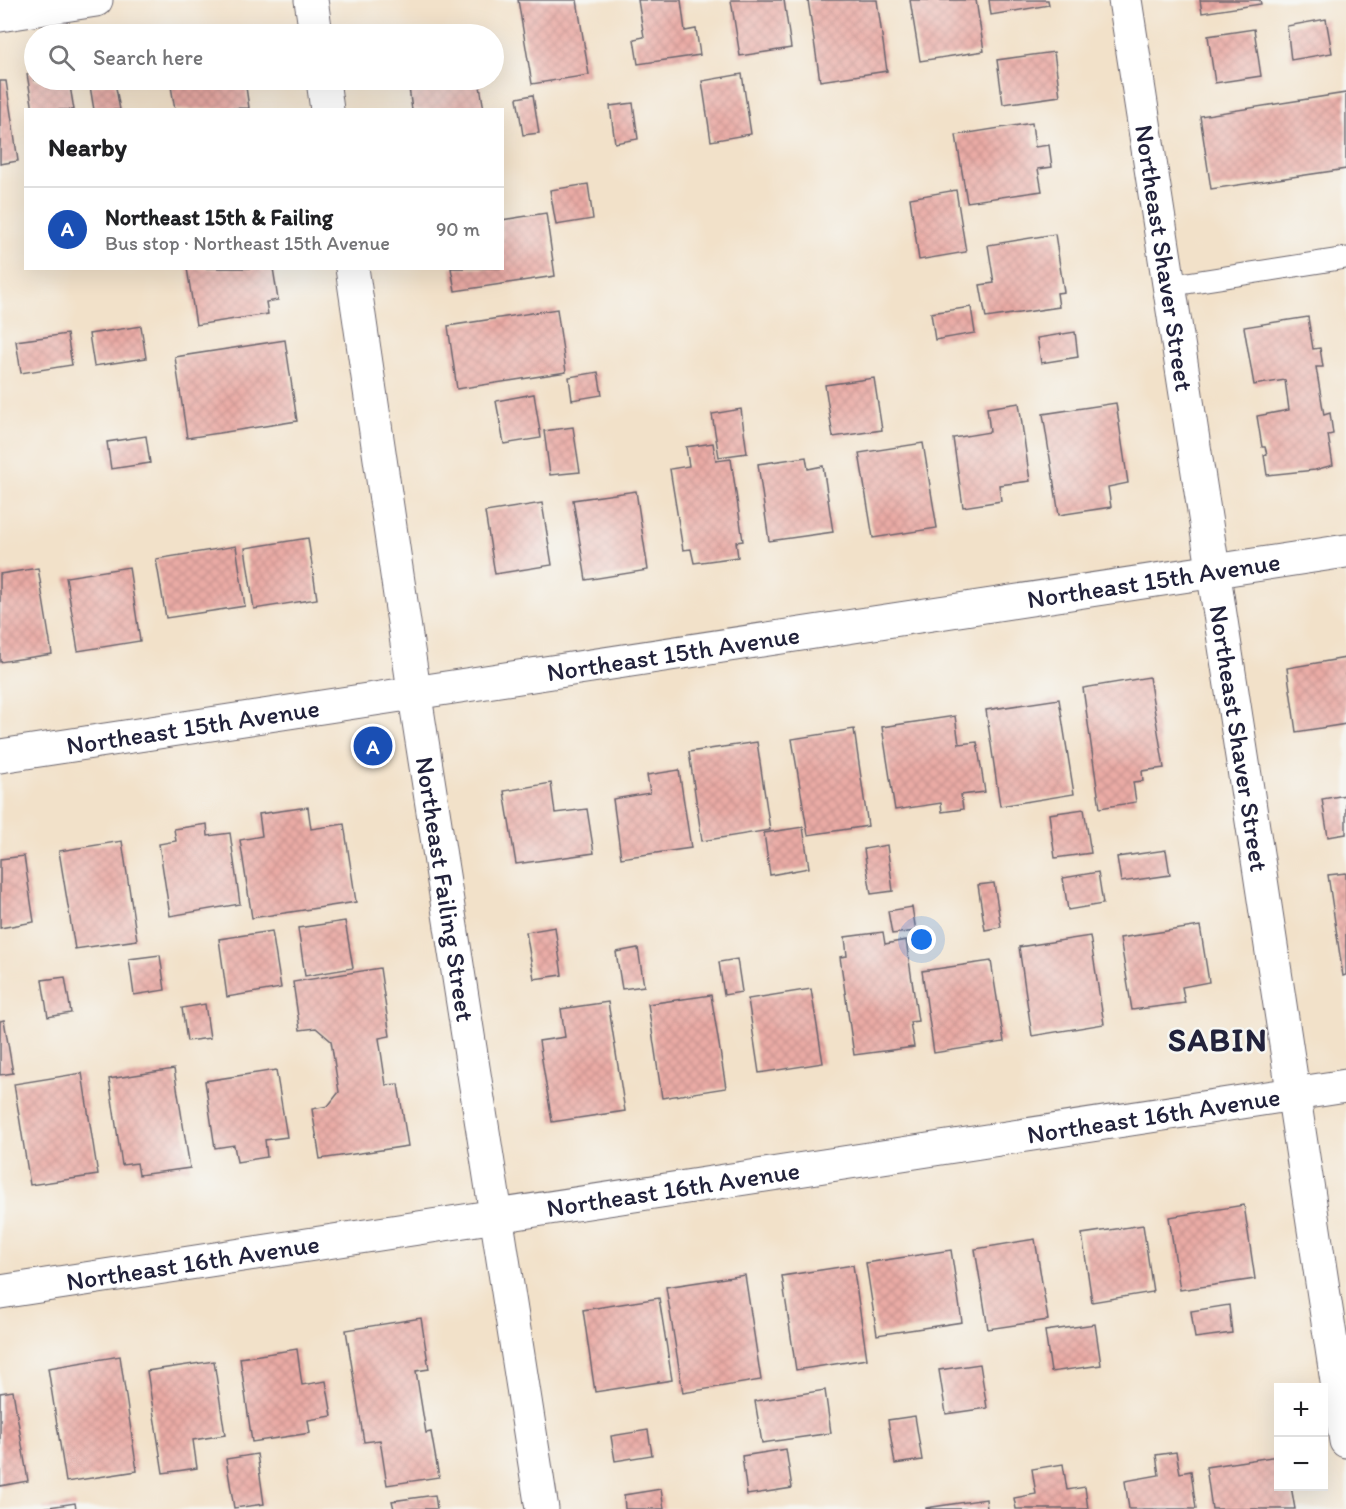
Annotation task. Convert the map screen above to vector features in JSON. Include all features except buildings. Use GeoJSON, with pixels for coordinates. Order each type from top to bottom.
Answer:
{"type":"FeatureCollection","features":[{"type":"Feature","properties":{"kind":"street"},"geometry":{"type":"LineString","coordinates":[[0,15],[96,0]]}},
{"type":"Feature","properties":{"kind":"street"},"geometry":{"type":"LineString","coordinates":[[311,0],[315,24]]}},
{"type":"Feature","properties":{"kind":"street","name":"Northeast Shaver Street"},"geometry":{"type":"LineString","coordinates":[[1125,0],[1211,572],[1295,1094],[1346,1441]]}},
{"type":"Feature","properties":{"kind":"street"},"geometry":{"type":"LineString","coordinates":[[324,90],[327,108]]}},
{"type":"Feature","properties":{"kind":"street","name":"Northeast Failing Street"},"geometry":{"type":"LineString","coordinates":[[352,270],[415,694],[542,1509]]}},
{"type":"Feature","properties":{"kind":"street","name":"Northeast 15th Avenue"},"geometry":{"type":"LineString","coordinates":[[0,756],[1346,551]]}},
{"type":"Feature","properties":{"kind":"street","name":"Northeast 16th Avenue"},"geometry":{"type":"LineString","coordinates":[[0,1292],[1346,1086]]}},
{"type":"Feature","properties":{"kind":"lane"},"geometry":{"type":"LineString","coordinates":[[1168,286],[1346,258]]}},
{"type":"Feature","properties":{"kind":"place","name":"Northeast 15th & Failing"},"geometry":{"type":"Point","coordinates":[373,746]}},
{"type":"Feature","properties":{"kind":"district","name":"SABIN"},"geometry":{"type":"Point","coordinates":[1218,1040]}}]}
